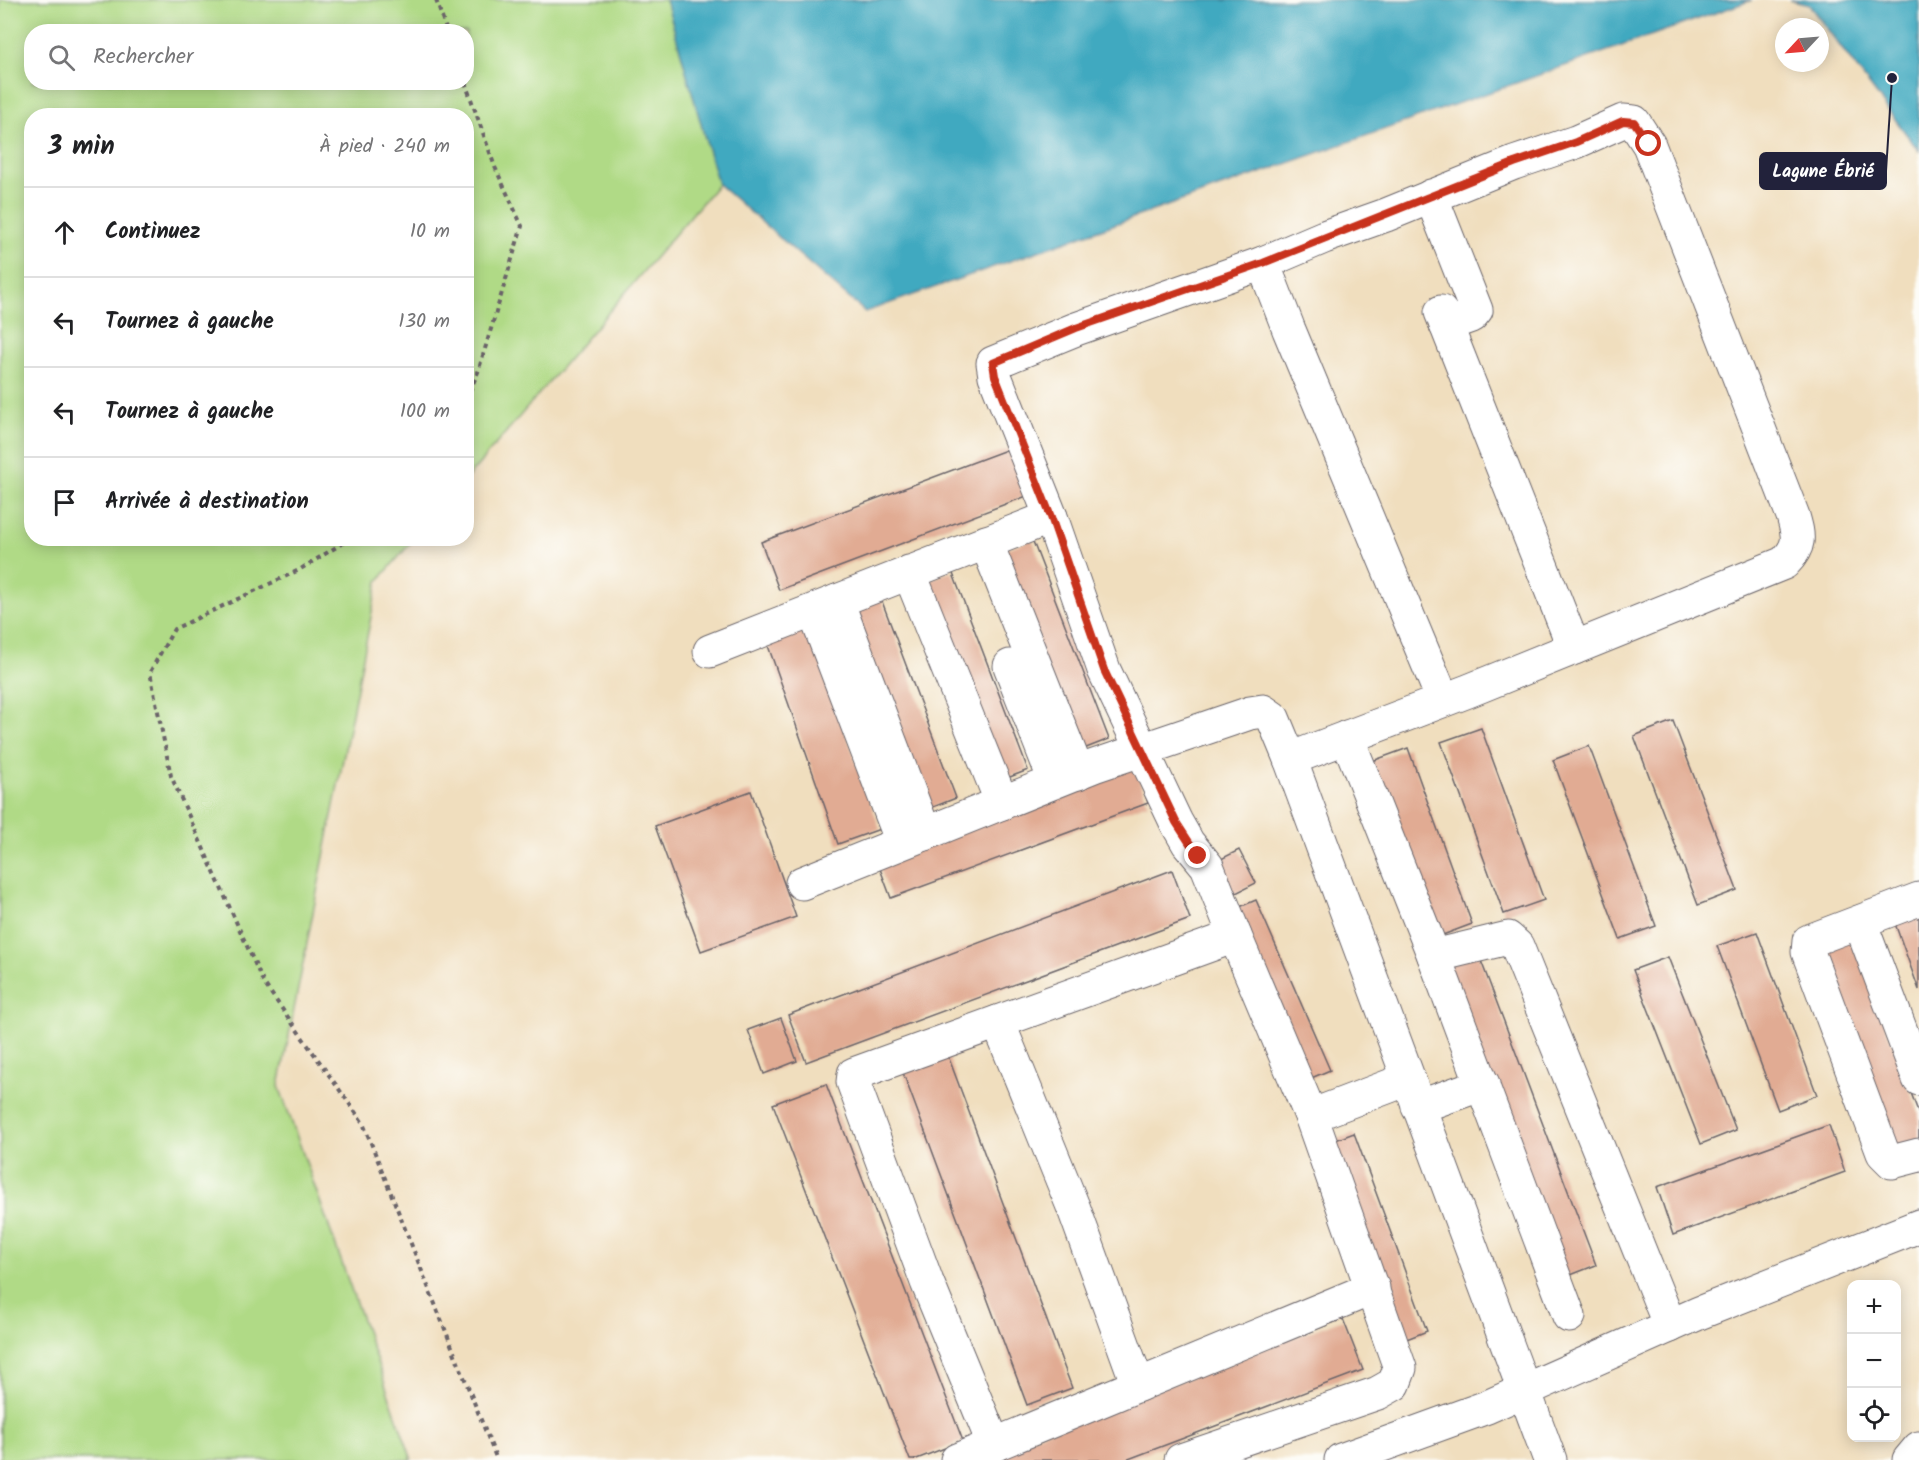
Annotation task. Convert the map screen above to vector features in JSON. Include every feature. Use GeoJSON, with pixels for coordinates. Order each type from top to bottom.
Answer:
{"type":"FeatureCollection","features":[{"type":"Feature","properties":{"kind":"lane"},"geometry":{"type":"LineString","coordinates":[[1180,1460],[1378,1393],[1394,1384],[1400,1368],[1311,1116],[1207,866],[1188,843],[1176,822],[1104,670],[1051,517],[995,376],[993,363],[1076,328],[1263,263],[1514,163],[1576,142],[1623,121],[1634,122],[1649,144],[1793,516],[1799,536],[1793,554],[1784,563],[1290,759]]}},
{"type":"Feature","properties":{"kind":"lane"},"geometry":{"type":"LineString","coordinates":[[1431,196],[1476,310],[1472,316],[1444,319],[1574,648]]}},
{"type":"Feature","properties":{"kind":"lane"},"geometry":{"type":"LineString","coordinates":[[1263,263],[1443,700]]}},
{"type":"Feature","properties":{"kind":"lane"},"geometry":{"type":"LineString","coordinates":[[710,651],[1051,517]]}},
{"type":"Feature","properties":{"kind":"lane"},"geometry":{"type":"LineString","coordinates":[[975,546],[1067,777]]}},
{"type":"Feature","properties":{"kind":"lane"},"geometry":{"type":"LineString","coordinates":[[899,576],[991,807]]}},
{"type":"Feature","properties":{"kind":"lane"},"geometry":{"type":"LineString","coordinates":[[825,606],[914,838]]}},
{"type":"Feature","properties":{"kind":"lane"},"geometry":{"type":"LineString","coordinates":[[802,883],[1067,777],[1141,751],[1250,713],[1263,711],[1273,718],[1550,1460]]}},
{"type":"Feature","properties":{"kind":"lane"},"geometry":{"type":"LineString","coordinates":[[1347,737],[1434,956],[1569,1316]]}},
{"type":"Feature","properties":{"kind":"lane"},"geometry":{"type":"LineString","coordinates":[[1919,899],[1809,941],[1808,952],[1883,1153],[1892,1162],[1919,1155]]}},
{"type":"Feature","properties":{"kind":"lane"},"geometry":{"type":"LineString","coordinates":[[1860,922],[1919,1079]]}},
{"type":"Feature","properties":{"kind":"lane"},"geometry":{"type":"LineString","coordinates":[[994,1445],[927,1282],[852,1082],[854,1074],[886,1060],[1235,936]]}},
{"type":"Feature","properties":{"kind":"lane"},"geometry":{"type":"LineString","coordinates":[[1434,956],[1508,938],[1517,946],[1670,1326]]}},
{"type":"Feature","properties":{"kind":"lane"},"geometry":{"type":"LineString","coordinates":[[998,1022],[1074,1209],[1138,1385]]}},
{"type":"Feature","properties":{"kind":"lane"},"geometry":{"type":"LineString","coordinates":[[1311,1116],[1413,1093],[1483,1084]]}},
{"type":"Feature","properties":{"kind":"lane"},"geometry":{"type":"LineString","coordinates":[[1341,1460],[1487,1407],[1670,1326],[1919,1226]]}},
{"type":"Feature","properties":{"kind":"lane"},"geometry":{"type":"LineString","coordinates":[[957,1460],[1373,1288]]}},
{"type":"Feature","properties":{"kind":"lane"},"geometry":{"type":"LineString","coordinates":[[1909,1460],[1919,1448]]}},
{"type":"Feature","properties":{"kind":"path"},"geometry":{"type":"LineString","coordinates":[[436,0],[444,24]]}},
{"type":"Feature","properties":{"kind":"path"},"geometry":{"type":"LineString","coordinates":[[468,90],[495,168],[522,226],[474,381]]}},
{"type":"Feature","properties":{"kind":"path"},"geometry":{"type":"LineString","coordinates":[[338,546],[299,570],[174,629],[150,672],[171,776],[263,982],[363,1123],[497,1460]]}},
{"type":"Feature","properties":{"kind":"green space"},"geometry":{"type":"Polygon","coordinates":[[[0,0],[666,0],[718,184],[474,470],[474,108],[24,108],[24,546],[408,546],[378,581],[279,1086],[412,1460],[0,1460],[0,0]]]}},
{"type":"Feature","properties":{"kind":"water"},"geometry":{"type":"Polygon","coordinates":[[[666,0],[1752,0],[865,312],[718,184],[666,0]]]}},
{"type":"Feature","properties":{"kind":"water"},"geometry":{"type":"Polygon","coordinates":[[[1789,0],[1919,0],[1919,151],[1829,32],[1829,18],[1819,18],[1809,5],[1789,0]]]}},
{"type":"Feature","properties":{"kind":"building"},"geometry":{"type":"Polygon","coordinates":[[[1014,447],[1032,494],[779,590],[761,542],[1014,447]]]}},
{"type":"Feature","properties":{"kind":"building"},"geometry":{"type":"Polygon","coordinates":[[[1032,539],[1109,739],[1076,752],[999,552],[1032,539]]]}},
{"type":"Feature","properties":{"kind":"building"},"geometry":{"type":"Polygon","coordinates":[[[952,571],[1028,770],[997,782],[921,583],[952,571]]]}},
{"type":"Feature","properties":{"kind":"building"},"geometry":{"type":"Polygon","coordinates":[[[880,596],[956,798],[923,811],[846,609],[880,596]]]}},
{"type":"Feature","properties":{"kind":"building"},"geometry":{"type":"Polygon","coordinates":[[[808,625],[880,829],[838,844],[766,640],[808,625]]]}},
{"type":"Feature","properties":{"kind":"building"},"geometry":{"type":"Polygon","coordinates":[[[1673,721],[1737,890],[1698,905],[1634,736],[1673,721]]]}},
{"type":"Feature","properties":{"kind":"building"},"geometry":{"type":"Polygon","coordinates":[[[1481,728],[1544,900],[1504,914],[1441,742],[1481,728]]]}},
{"type":"Feature","properties":{"kind":"building"},"geometry":{"type":"Polygon","coordinates":[[[1589,746],[1656,926],[1620,939],[1553,760],[1589,746]]]}},
{"type":"Feature","properties":{"kind":"building"},"geometry":{"type":"Polygon","coordinates":[[[1408,748],[1472,924],[1432,939],[1367,763],[1408,748]]]}},
{"type":"Feature","properties":{"kind":"building"},"geometry":{"type":"Polygon","coordinates":[[[1133,763],[1148,803],[891,898],[876,858],[1133,763]]]}},
{"type":"Feature","properties":{"kind":"building"},"geometry":{"type":"Polygon","coordinates":[[[751,791],[796,917],[701,951],[655,826],[751,791]]]}},
{"type":"Feature","properties":{"kind":"building"},"geometry":{"type":"Polygon","coordinates":[[[1239,850],[1256,883],[1224,899],[1207,866],[1239,850]]]}},
{"type":"Feature","properties":{"kind":"building"},"geometry":{"type":"Polygon","coordinates":[[[1172,870],[1190,919],[806,1062],[788,1015],[1172,870]]]}},
{"type":"Feature","properties":{"kind":"building"},"geometry":{"type":"Polygon","coordinates":[[[1256,900],[1330,1070],[1302,1082],[1228,912],[1256,900]]]}},
{"type":"Feature","properties":{"kind":"building"},"geometry":{"type":"Polygon","coordinates":[[[1919,909],[1919,990],[1893,918],[1919,909]]]}},
{"type":"Feature","properties":{"kind":"building"},"geometry":{"type":"Polygon","coordinates":[[[1757,932],[1817,1095],[1778,1110],[1717,946],[1757,932]]]}},
{"type":"Feature","properties":{"kind":"building"},"geometry":{"type":"Polygon","coordinates":[[[1851,935],[1919,1114],[1919,1139],[1890,1150],[1814,949],[1851,935]]]}},
{"type":"Feature","properties":{"kind":"building"},"geometry":{"type":"Polygon","coordinates":[[[1477,950],[1596,1265],[1563,1278],[1443,962],[1477,950]]]}},
{"type":"Feature","properties":{"kind":"building"},"geometry":{"type":"Polygon","coordinates":[[[1668,957],[1736,1130],[1701,1144],[1633,970],[1668,957]]]}},
{"type":"Feature","properties":{"kind":"building"},"geometry":{"type":"Polygon","coordinates":[[[781,1018],[797,1061],[764,1074],[748,1030],[781,1018]]]}},
{"type":"Feature","properties":{"kind":"building"},"geometry":{"type":"Polygon","coordinates":[[[947,1053],[1072,1388],[1027,1405],[902,1070],[947,1053]]]}},
{"type":"Feature","properties":{"kind":"building"},"geometry":{"type":"Polygon","coordinates":[[[826,1084],[963,1441],[914,1460],[910,1460],[773,1104],[826,1084]]]}},
{"type":"Feature","properties":{"kind":"building"},"geometry":{"type":"Polygon","coordinates":[[[1829,1125],[1845,1172],[1673,1235],[1657,1187],[1829,1125]]]}},
{"type":"Feature","properties":{"kind":"building"},"geometry":{"type":"Polygon","coordinates":[[[1354,1133],[1427,1331],[1399,1342],[1325,1144],[1354,1133]]]}},
{"type":"Feature","properties":{"kind":"building"},"geometry":{"type":"Polygon","coordinates":[[[1343,1319],[1363,1370],[1126,1460],[973,1460],[1343,1319]]]}},
{"type":"Feature","properties":{"kind":"place","name":"Lagune Ébrié"},"geometry":{"type":"Point","coordinates":[1892,78]}},
{"type":"Feature","properties":{"kind":"route"},"geometry":{"type":"LineString","coordinates":[[1198,856],[1176,822],[1104,670],[1051,517],[995,376],[993,363],[1076,328],[1263,263],[1514,163],[1576,142],[1623,121],[1634,122],[1649,144]]}}]}
